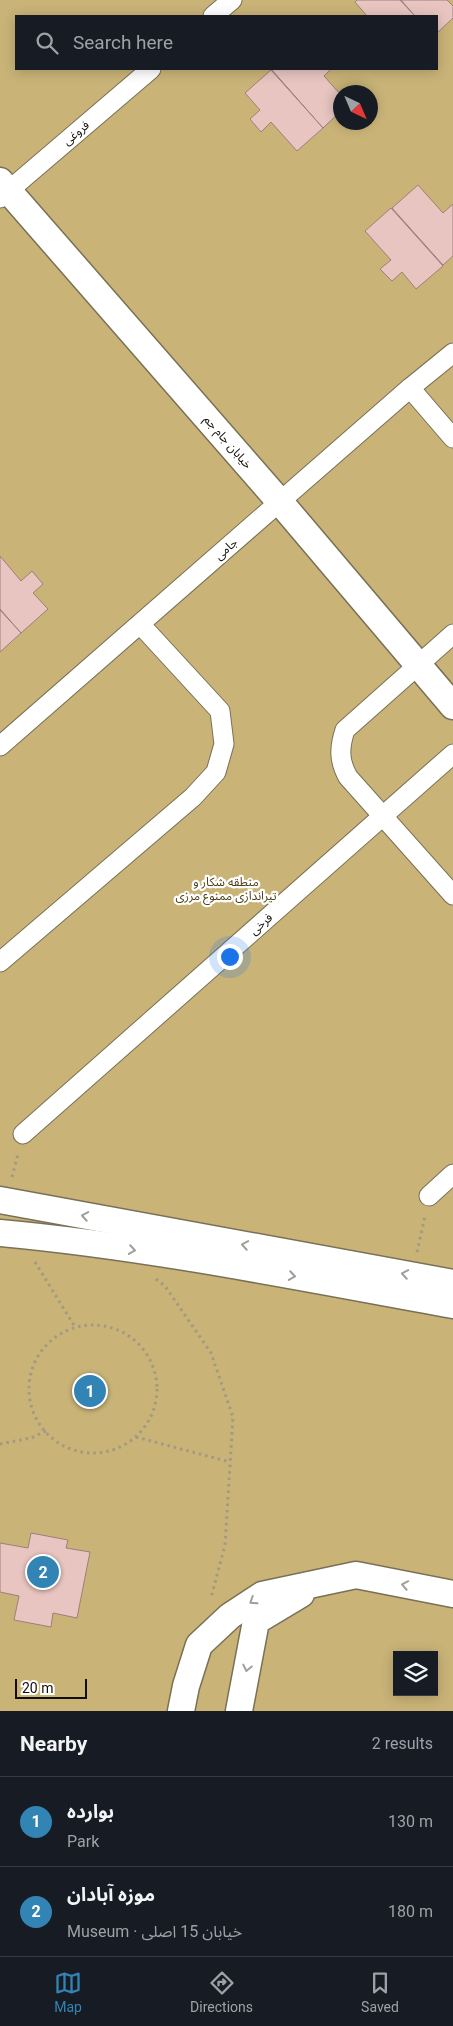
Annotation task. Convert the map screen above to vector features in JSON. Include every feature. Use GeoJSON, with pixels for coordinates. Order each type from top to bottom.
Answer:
{"type":"FeatureCollection","features":[{"type":"Feature","properties":{"kind":"main road","name":"خیابان جام جم"},"geometry":{"type":"LineString","coordinates":[[3,190],[280,502],[453,706]]}},
{"type":"Feature","properties":{"kind":"main road"},"geometry":{"type":"LineString","coordinates":[[3,1201],[453,1283]]}},
{"type":"Feature","properties":{"kind":"main road"},"geometry":{"type":"LineString","coordinates":[[9,1234],[67,1239],[326,1281],[453,1305]]}},
{"type":"Feature","properties":{"kind":"main road"},"geometry":{"type":"LineString","coordinates":[[181,1711],[186,1686],[199,1646],[230,1616],[262,1595],[356,1575],[453,1594]]}},
{"type":"Feature","properties":{"kind":"main road"},"geometry":{"type":"LineString","coordinates":[[239,1711],[256,1620],[316,1584]]}},
{"type":"Feature","properties":{"kind":"street"},"geometry":{"type":"LineString","coordinates":[[214,15],[232,0]]}},
{"type":"Feature","properties":{"kind":"street","name":"فروغی"},"geometry":{"type":"LineString","coordinates":[[3,190],[150,70]]}},
{"type":"Feature","properties":{"kind":"street","name":"جامی"},"geometry":{"type":"LineString","coordinates":[[0,746],[410,388],[453,353]]}},
{"type":"Feature","properties":{"kind":"street"},"geometry":{"type":"LineString","coordinates":[[410,388],[453,438]]}},
{"type":"Feature","properties":{"kind":"street"},"geometry":{"type":"LineString","coordinates":[[0,962],[193,797],[216,772],[224,744],[220,711],[140,624]]}},
{"type":"Feature","properties":{"kind":"street"},"geometry":{"type":"LineString","coordinates":[[453,634],[345,730],[340,754],[342,766],[348,777],[453,895]]}},
{"type":"Feature","properties":{"kind":"street","name":"فرخی"},"geometry":{"type":"LineString","coordinates":[[23,1134],[453,754]]}},
{"type":"Feature","properties":{"kind":"street"},"geometry":{"type":"LineString","coordinates":[[429,1196],[453,1174]]}},
{"type":"Feature","properties":{"kind":"path"},"geometry":{"type":"LineString","coordinates":[[3,1201],[23,1134]]}},
{"type":"Feature","properties":{"kind":"path"},"geometry":{"type":"LineString","coordinates":[[412,1275],[429,1196]]}},
{"type":"Feature","properties":{"kind":"path"},"geometry":{"type":"LineString","coordinates":[[9,1234],[55,1292],[75,1327]]}},
{"type":"Feature","properties":{"kind":"path"},"geometry":{"type":"LineString","coordinates":[[149,1274],[164,1286],[211,1353],[233,1417],[225,1545],[210,1600]]}},
{"type":"Feature","properties":{"kind":"path"},"geometry":{"type":"LineString","coordinates":[[90,1325],[106,1326],[121,1331],[134,1339],[153,1364],[157,1379],[157,1395],[153,1411],[146,1425],[124,1445],[110,1450],[82,1452],[56,1441],[46,1432],[37,1418],[31,1403],[29,1388],[32,1372],[38,1357],[48,1344],[60,1334],[75,1327],[90,1325]]}},
{"type":"Feature","properties":{"kind":"path"},"geometry":{"type":"LineString","coordinates":[[0,1444],[31,1438],[46,1432]]}},
{"type":"Feature","properties":{"kind":"path"},"geometry":{"type":"LineString","coordinates":[[136,1436],[230,1462]]}},
{"type":"Feature","properties":{"kind":"green space","name":"منطقه شکار و تیراندازی ممنوع مرزی"},"geometry":{"type":"Polygon","coordinates":[[[0,0],[453,0],[453,1711],[0,1711],[0,0]]]}},
{"type":"Feature","properties":{"kind":"building"},"geometry":{"type":"Polygon","coordinates":[[[357,0],[400,0],[414,15],[366,15],[355,2],[357,0]]]}},
{"type":"Feature","properties":{"kind":"building"},"geometry":{"type":"Polygon","coordinates":[[[401,0],[447,0],[453,6],[453,18],[438,32],[438,15],[414,15],[401,0]]]}},
{"type":"Feature","properties":{"kind":"building"},"geometry":{"type":"Polygon","coordinates":[[[271,70],[323,128],[297,151],[271,122],[261,132],[250,119],[260,110],[245,93],[271,70]]]}},
{"type":"Feature","properties":{"kind":"building"},"geometry":{"type":"Polygon","coordinates":[[[272,70],[330,70],[324,76],[333,86],[333,119],[323,128],[272,70]]]}},
{"type":"Feature","properties":{"kind":"building"},"geometry":{"type":"Polygon","coordinates":[[[418,185],[443,213],[453,204],[453,256],[443,265],[392,208],[418,185]]]}},
{"type":"Feature","properties":{"kind":"building"},"geometry":{"type":"Polygon","coordinates":[[[391,208],[443,266],[416,289],[402,272],[392,281],[380,269],[391,260],[365,231],[391,208]]]}},
{"type":"Feature","properties":{"kind":"building"},"geometry":{"type":"Polygon","coordinates":[[[0,556],[21,581],[32,571],[43,584],[33,593],[48,609],[21,633],[0,609],[0,556]]]}},
{"type":"Feature","properties":{"kind":"building"},"geometry":{"type":"Polygon","coordinates":[[[0,610],[21,633],[0,652],[0,610]]]}},
{"type":"Feature","properties":{"kind":"building"},"geometry":{"type":"Polygon","coordinates":[[[31,1533],[68,1540],[66,1548],[90,1552],[77,1618],[53,1613],[51,1627],[14,1620],[19,1596],[0,1592],[0,1543],[28,1548],[31,1533]]]}},
{"type":"Feature","properties":{"kind":"place","name":"بوارده"},"geometry":{"type":"Point","coordinates":[90,1391]}},
{"type":"Feature","properties":{"kind":"place","name":"موزه آبادان"},"geometry":{"type":"Point","coordinates":[43,1572]}}]}
